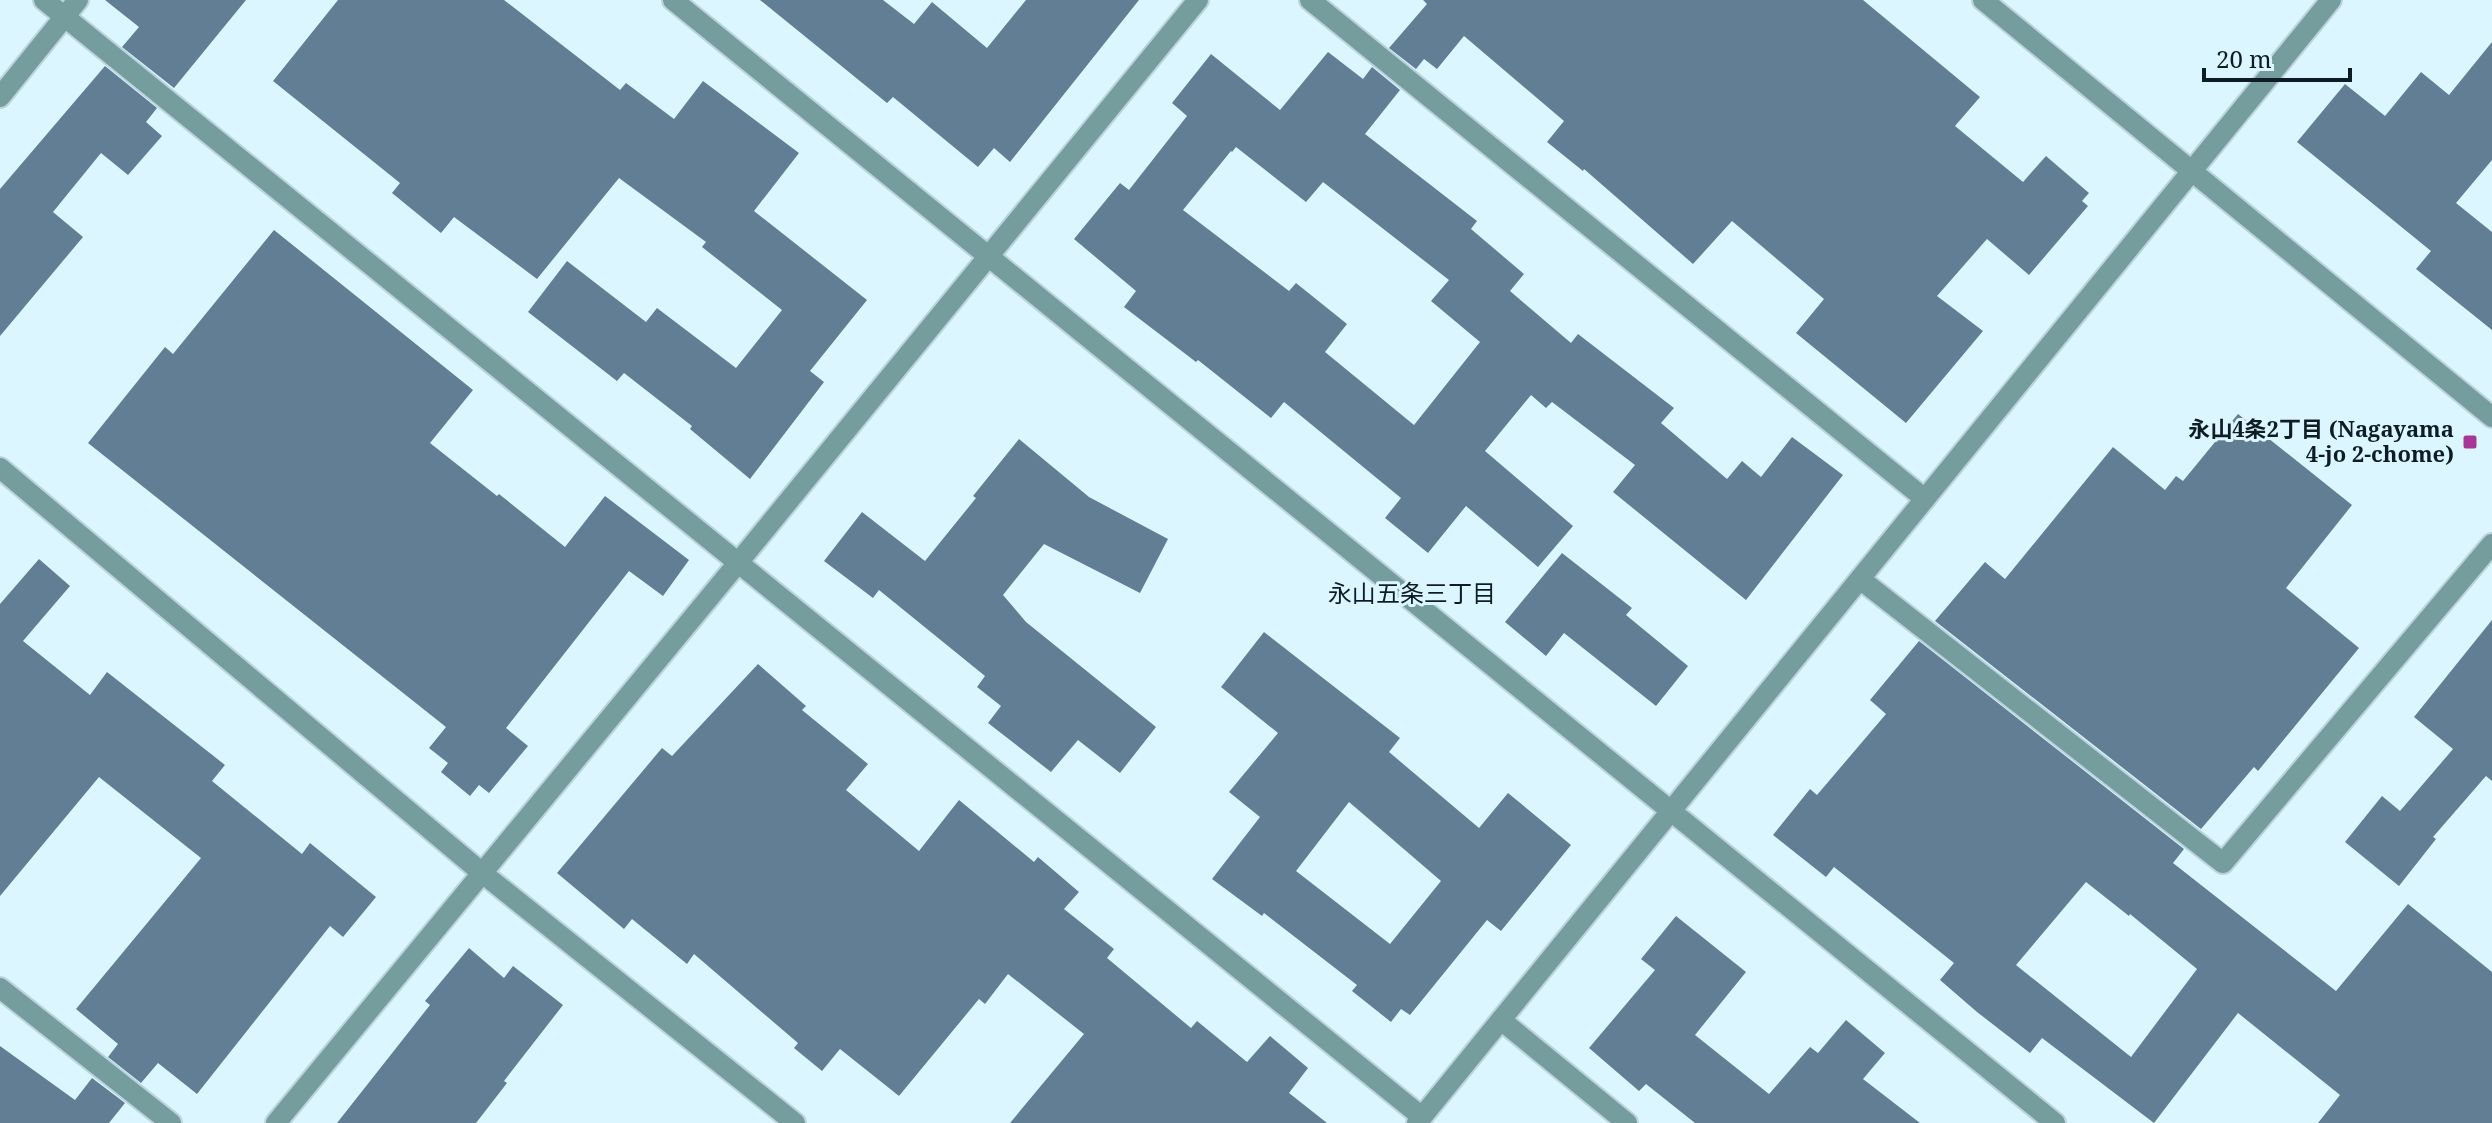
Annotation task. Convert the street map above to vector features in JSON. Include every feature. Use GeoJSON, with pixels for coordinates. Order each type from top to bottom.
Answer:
{"type":"FeatureCollection","features":[{"type":"Feature","properties":{"kind":"street"},"geometry":{"type":"LineString","coordinates":[[44,0],[1419,1120],[2331,0]]}},
{"type":"Feature","properties":{"kind":"street"},"geometry":{"type":"LineString","coordinates":[[0,97],[78,0]]}},
{"type":"Feature","properties":{"kind":"street"},"geometry":{"type":"LineString","coordinates":[[673,0],[987,259],[1672,810],[2055,1123]]}},
{"type":"Feature","properties":{"kind":"street"},"geometry":{"type":"LineString","coordinates":[[276,1123],[1198,0]]}},
{"type":"Feature","properties":{"kind":"street"},"geometry":{"type":"LineString","coordinates":[[1310,0],[1925,499]]}},
{"type":"Feature","properties":{"kind":"street"},"geometry":{"type":"LineString","coordinates":[[1983,0],[2492,417]]}},
{"type":"Feature","properties":{"kind":"street"},"geometry":{"type":"LineString","coordinates":[[0,468],[481,872],[795,1123]]}},
{"type":"Feature","properties":{"kind":"street"},"geometry":{"type":"LineString","coordinates":[[1860,579],[2223,863],[2492,544]]}},
{"type":"Feature","properties":{"kind":"street"},"geometry":{"type":"LineString","coordinates":[[0,988],[171,1123]]}},
{"type":"Feature","properties":{"kind":"street"},"geometry":{"type":"LineString","coordinates":[[1501,1020],[1627,1123]]}},
{"type":"Feature","properties":{"kind":"building"},"geometry":{"type":"Polygon","coordinates":[[[105,0],[246,0],[174,88],[122,47],[139,27],[105,0]]]}},
{"type":"Feature","properties":{"kind":"building"},"geometry":{"type":"Polygon","coordinates":[[[338,0],[504,0],[620,90],[626,83],[674,119],[703,81],[799,153],[754,211],[867,300],[810,371],[824,382],[750,479],[690,429],[692,426],[624,373],[617,381],[528,312],[567,261],[646,322],[657,308],[736,368],[782,310],[702,247],[706,242],[619,178],[537,279],[454,217],[441,233],[392,193],[400,183],[273,81],[338,0]]]}},
{"type":"Feature","properties":{"kind":"building"},"geometry":{"type":"Polygon","coordinates":[[[760,0],[883,0],[914,24],[932,2],[987,48],[1026,0],[1139,0],[1010,162],[994,148],[978,167],[893,97],[887,103],[760,0]]]}},
{"type":"Feature","properties":{"kind":"building"},"geometry":{"type":"Polygon","coordinates":[[[1423,0],[1863,0],[1980,97],[1955,126],[2023,182],[2046,156],[2089,193],[2082,201],[2088,206],[2029,275],[1987,239],[1937,296],[1983,331],[1906,423],[1796,333],[1824,299],[1732,221],[1693,264],[1584,169],[1547,142],[1564,121],[1464,36],[1437,69],[1424,59],[1416,69],[1389,48],[1427,4],[1423,0]]]}},
{"type":"Feature","properties":{"kind":"building"},"geometry":{"type":"Polygon","coordinates":[[[2492,42],[2492,160],[2456,203],[2492,232],[2492,330],[2416,269],[2431,251],[2297,142],[2345,84],[2385,116],[2421,72],[2449,95],[2492,42]]]}},
{"type":"Feature","properties":{"kind":"building"},"geometry":{"type":"Polygon","coordinates":[[[1328,52],[1363,79],[1372,67],[1400,90],[1365,134],[1477,221],[1471,229],[1524,274],[1510,291],[1571,343],[1578,334],[1674,408],[1661,423],[1727,479],[1742,461],[1761,477],[1792,437],[1843,475],[1746,600],[1613,492],[1635,465],[1552,402],[1546,408],[1531,395],[1485,451],[1573,526],[1538,567],[1466,506],[1428,553],[1385,518],[1401,498],[1284,402],[1271,418],[1124,307],[1136,291],[1074,239],[1120,183],[1129,190],[1187,116],[1172,103],[1211,54],[1280,110],[1328,52]],[[1236,147],[1183,210],[1289,291],[1296,283],[1347,324],[1325,352],[1414,425],[1480,342],[1431,301],[1449,280],[1323,182],[1306,202],[1236,147]]]}},
{"type":"Feature","properties":{"kind":"building"},"geometry":{"type":"Polygon","coordinates":[[[105,66],[157,108],[146,122],[162,136],[128,175],[101,153],[53,212],[83,237],[0,336],[0,189],[105,66]]]}},
{"type":"Feature","properties":{"kind":"building"},"geometry":{"type":"Polygon","coordinates":[[[274,230],[473,390],[430,443],[565,547],[605,496],[689,560],[663,596],[629,571],[506,728],[528,746],[489,793],[479,785],[470,796],[441,772],[448,763],[429,748],[446,727],[88,443],[165,347],[173,354],[274,230]]]}},
{"type":"Feature","properties":{"kind":"building"},"geometry":{"type":"Polygon","coordinates":[[[2238,414],[2352,505],[2286,588],[2359,648],[2258,771],[2254,767],[2201,829],[1935,621],[1985,562],[2005,579],[2113,447],[2165,490],[2176,476],[2183,481],[2238,414]]]}},
{"type":"Feature","properties":{"kind":"building"},"geometry":{"type":"Polygon","coordinates":[[[1019,439],[1089,497],[1168,539],[1140,593],[1044,544],[1003,595],[1026,622],[1156,727],[1120,773],[1078,740],[1051,772],[988,723],[1001,706],[977,687],[985,676],[879,590],[873,598],[824,561],[862,512],[925,561],[1019,439]]]}},
{"type":"Feature","properties":{"kind":"building"},"geometry":{"type":"Polygon","coordinates":[[[1562,553],[1632,608],[1626,615],[1688,666],[1656,706],[1564,633],[1546,656],[1505,622],[1562,553]]]}},
{"type":"Feature","properties":{"kind":"building"},"geometry":{"type":"Polygon","coordinates":[[[39,559],[70,586],[23,641],[90,695],[107,672],[225,765],[212,781],[302,854],[310,843],[376,897],[343,937],[330,926],[197,1094],[158,1063],[141,1083],[108,1057],[118,1044],[76,1009],[201,858],[99,777],[0,896],[0,604],[39,559]]]}},
{"type":"Feature","properties":{"kind":"building"},"geometry":{"type":"Polygon","coordinates":[[[2492,620],[2492,781],[2486,776],[2433,837],[2436,839],[2399,886],[2345,842],[2382,796],[2400,811],[2453,749],[2414,717],[2492,620]]]}},
{"type":"Feature","properties":{"kind":"building"},"geometry":{"type":"Polygon","coordinates":[[[1264,632],[1400,738],[1389,752],[1479,828],[1508,793],[1571,845],[1501,931],[1487,920],[1410,1015],[1401,1009],[1391,1022],[1352,991],[1357,985],[1264,913],[1262,916],[1212,879],[1260,817],[1229,792],[1278,733],[1221,687],[1264,632]],[[1349,802],[1296,871],[1390,944],[1441,881],[1349,802]]]}},
{"type":"Feature","properties":{"kind":"building"},"geometry":{"type":"Polygon","coordinates":[[[1919,641],[2184,849],[2173,863],[2336,991],[2408,904],[2492,972],[2492,1123],[2318,1123],[2340,1095],[2238,1013],[2154,1123],[2042,1038],[2030,1053],[1940,980],[1954,963],[1834,867],[1826,877],[1773,835],[1810,789],[1817,795],[1886,714],[1870,700],[1919,641]],[[2086,882],[2016,965],[2131,1057],[2197,969],[2086,882]]]}},
{"type":"Feature","properties":{"kind":"building"},"geometry":{"type":"Polygon","coordinates":[[[758,664],[806,706],[802,710],[868,764],[846,790],[919,851],[959,800],[1034,862],[1038,857],[1079,892],[1064,909],[1114,949],[1107,958],[1191,1028],[1197,1021],[1247,1062],[1270,1036],[1308,1068],[1289,1093],[1327,1123],[1010,1123],[1084,1034],[1008,974],[985,1004],[979,999],[899,1096],[840,1049],[822,1071],[794,1048],[798,1043],[694,954],[687,964],[632,919],[624,929],[557,873],[662,748],[672,756],[758,664]]]}},
{"type":"Feature","properties":{"kind":"building"},"geometry":{"type":"Polygon","coordinates":[[[1676,916],[1746,972],[1695,1035],[1769,1094],[1810,1047],[1818,1053],[1846,1020],[1885,1053],[1863,1079],[1920,1123],[1695,1123],[1646,1084],[1639,1091],[1589,1048],[1655,970],[1641,959],[1676,916]]]}},
{"type":"Feature","properties":{"kind":"building"},"geometry":{"type":"Polygon","coordinates":[[[469,948],[504,978],[513,966],[563,1005],[504,1081],[507,1083],[476,1123],[337,1123],[430,1005],[425,1001],[469,948]]]}},
{"type":"Feature","properties":{"kind":"building"},"geometry":{"type":"Polygon","coordinates":[[[0,1046],[75,1100],[92,1078],[125,1103],[109,1123],[0,1123],[0,1046]]]}},
{"type":"Feature","properties":{"kind":"place","name":"永山4条2丁目 (Nagayama 4-jo 2-chome)"},"geometry":{"type":"Point","coordinates":[2470,442]}},
{"type":"Feature","properties":{"kind":"district","name":"永山五条三丁目"},"geometry":{"type":"Point","coordinates":[1412,594]}}]}
